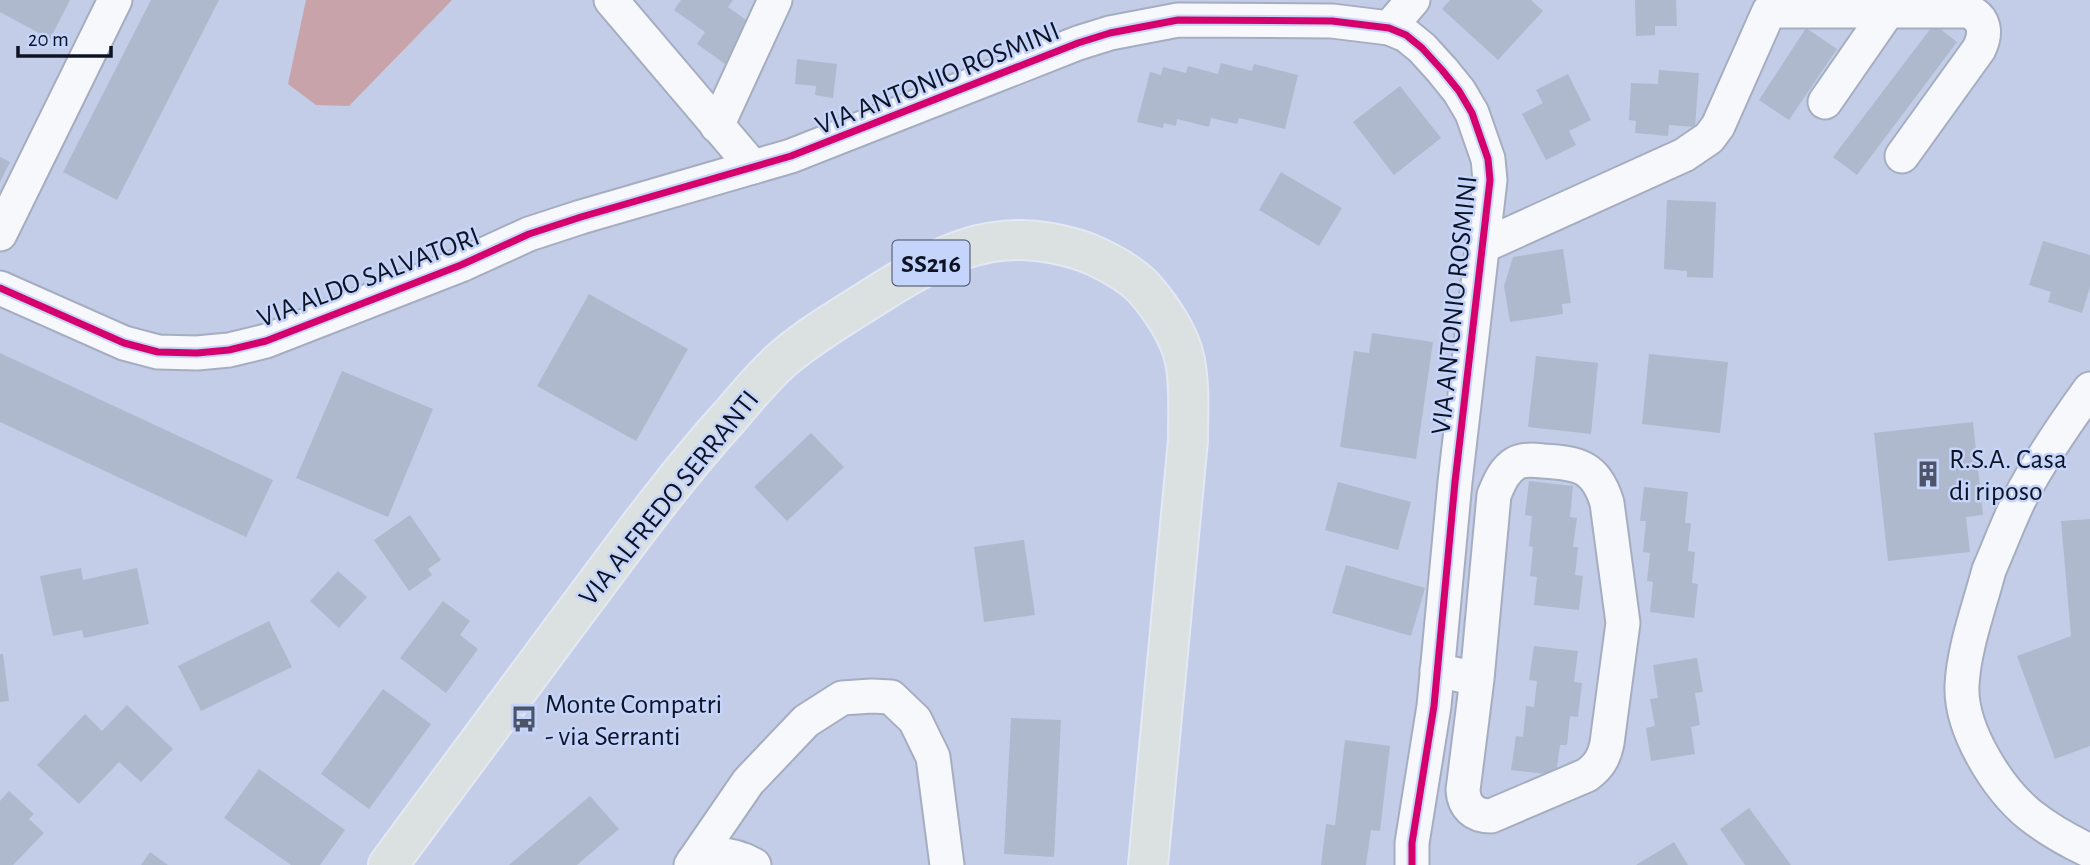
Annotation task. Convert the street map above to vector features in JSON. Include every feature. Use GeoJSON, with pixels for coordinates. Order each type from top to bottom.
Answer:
{"type":"FeatureCollection","features":[{"type":"Feature","properties":{"kind":"main road","name":"VIA ALFREDO SERRANTI"},"geometry":{"type":"LineString","coordinates":[[388,865],[647,516],[702,446],[784,358],[824,328],[916,271],[962,248],[1013,239],[1068,247],[1095,256],[1122,270],[1142,287],[1156,304],[1174,331],[1185,358],[1189,398],[1188,440],[1148,865]]}},
{"type":"Feature","properties":{"kind":"street"},"geometry":{"type":"LineString","coordinates":[[0,234],[115,0]]}},
{"type":"Feature","properties":{"kind":"street"},"geometry":{"type":"LineString","coordinates":[[611,0],[753,167]]}},
{"type":"Feature","properties":{"kind":"street"},"geometry":{"type":"LineString","coordinates":[[718,126],[775,0]]}},
{"type":"Feature","properties":{"kind":"street"},"geometry":{"type":"LineString","coordinates":[[1389,28],[1413,0]]}},
{"type":"Feature","properties":{"kind":"street"},"geometry":{"type":"LineString","coordinates":[[1483,246],[1684,155],[1709,138],[1725,113],[1769,11],[1968,11],[1982,21],[1984,31],[1979,49],[1902,156]]}},
{"type":"Feature","properties":{"kind":"street"},"geometry":{"type":"LineString","coordinates":[[1825,102],[1888,11]]}},
{"type":"Feature","properties":{"kind":"street","name":"VIA ANTONIO ROSMINI"},"geometry":{"type":"LineString","coordinates":[[753,167],[838,139],[1017,66],[1110,33],[1178,20],[1332,21],[1389,28],[1406,35],[1422,48],[1459,91],[1472,113],[1488,159],[1490,180],[1455,482],[1434,706],[1412,843],[1412,865]]}},
{"type":"Feature","properties":{"kind":"street","name":"VIA ALDO SALVATORI"},"geometry":{"type":"LineString","coordinates":[[0,288],[124,343],[159,352],[229,350],[266,341],[461,265],[528,234],[580,216],[753,167]]}},
{"type":"Feature","properties":{"kind":"street"},"geometry":{"type":"LineString","coordinates":[[2090,389],[2056,436],[2018,502],[1989,570],[1964,668],[1962,689],[1971,730],[1988,765],[2000,782],[2028,813],[2063,837],[2090,851]]}},
{"type":"Feature","properties":{"kind":"street"},"geometry":{"type":"LineString","coordinates":[[1528,460],[1571,463],[1584,469],[1603,489],[1607,503],[1623,623],[1607,743],[1604,756],[1597,767],[1587,775],[1490,816],[1476,814],[1470,810],[1463,798],[1463,790],[1477,679],[1494,495],[1499,481],[1508,469],[1518,462],[1528,460]]}},
{"type":"Feature","properties":{"kind":"street"},"geometry":{"type":"LineString","coordinates":[[1437,670],[1477,679]]}},
{"type":"Feature","properties":{"kind":"street"},"geometry":{"type":"LineString","coordinates":[[692,864],[748,782],[806,721],[842,698],[872,695],[891,697],[915,720],[933,757],[947,865]]}},
{"type":"Feature","properties":{"kind":"street"},"geometry":{"type":"LineString","coordinates":[[692,864],[706,855],[725,855],[754,865]]}},
{"type":"Feature","properties":{"kind":"shaded area"},"geometry":{"type":"Polygon","coordinates":[[[306,0],[452,0],[349,106],[316,105],[288,84],[306,0]]]}},
{"type":"Feature","properties":{"kind":"building"},"geometry":{"type":"Polygon","coordinates":[[[0,0],[70,0],[50,39],[0,12],[0,0]]]}},
{"type":"Feature","properties":{"kind":"building"},"geometry":{"type":"Polygon","coordinates":[[[151,0],[219,0],[117,200],[63,172],[151,0]]]}},
{"type":"Feature","properties":{"kind":"building"},"geometry":{"type":"Polygon","coordinates":[[[681,0],[733,0],[728,7],[756,27],[728,66],[697,44],[705,32],[674,10],[681,0]]]}},
{"type":"Feature","properties":{"kind":"building"},"geometry":{"type":"Polygon","coordinates":[[[1450,0],[1531,0],[1543,11],[1498,60],[1442,9],[1450,0]]]}},
{"type":"Feature","properties":{"kind":"building"},"geometry":{"type":"Polygon","coordinates":[[[1635,0],[1676,0],[1677,26],[1655,26],[1655,35],[1636,36],[1635,0]]]}},
{"type":"Feature","properties":{"kind":"building"},"geometry":{"type":"Polygon","coordinates":[[[1934,24],[1957,42],[1857,175],[1833,157],[1934,24]]]}},
{"type":"Feature","properties":{"kind":"building"},"geometry":{"type":"Polygon","coordinates":[[[1806,28],[1837,49],[1789,120],[1759,100],[1806,28]]]}},
{"type":"Feature","properties":{"kind":"building"},"geometry":{"type":"Polygon","coordinates":[[[797,59],[837,64],[833,98],[815,95],[816,86],[795,84],[797,59]]]}},
{"type":"Feature","properties":{"kind":"building"},"geometry":{"type":"Polygon","coordinates":[[[1221,63],[1252,71],[1254,64],[1298,75],[1285,129],[1239,118],[1237,124],[1211,118],[1209,127],[1177,119],[1176,126],[1164,123],[1163,128],[1137,122],[1150,72],[1161,75],[1163,67],[1186,73],[1188,66],[1218,74],[1221,63]]]}},
{"type":"Feature","properties":{"kind":"building"},"geometry":{"type":"Polygon","coordinates":[[[1659,70],[1699,73],[1695,127],[1669,125],[1668,136],[1635,133],[1636,121],[1629,120],[1631,83],[1658,84],[1659,70]]]}},
{"type":"Feature","properties":{"kind":"building"},"geometry":{"type":"Polygon","coordinates":[[[1568,74],[1591,120],[1569,131],[1576,145],[1546,160],[1522,114],[1543,103],[1536,90],[1568,74]]]}},
{"type":"Feature","properties":{"kind":"building"},"geometry":{"type":"Polygon","coordinates":[[[1400,86],[1441,138],[1394,175],[1353,122],[1400,86]]]}},
{"type":"Feature","properties":{"kind":"building"},"geometry":{"type":"Polygon","coordinates":[[[0,157],[10,162],[0,182],[0,157]]]}},
{"type":"Feature","properties":{"kind":"building"},"geometry":{"type":"Polygon","coordinates":[[[1281,172],[1342,208],[1319,246],[1259,210],[1281,172]]]}},
{"type":"Feature","properties":{"kind":"building"},"geometry":{"type":"Polygon","coordinates":[[[1667,200],[1716,202],[1713,278],[1687,277],[1687,271],[1664,269],[1667,200]]]}},
{"type":"Feature","properties":{"kind":"building"},"geometry":{"type":"Polygon","coordinates":[[[2043,241],[2090,255],[2090,287],[2082,313],[2048,302],[2051,292],[2029,285],[2043,241]]]}},
{"type":"Feature","properties":{"kind":"building"},"geometry":{"type":"Polygon","coordinates":[[[1563,249],[1571,303],[1562,304],[1563,314],[1510,322],[1504,286],[1513,257],[1563,249]]]}},
{"type":"Feature","properties":{"kind":"building"},"geometry":{"type":"Polygon","coordinates":[[[589,294],[688,349],[636,441],[537,386],[589,294]]]}},
{"type":"Feature","properties":{"kind":"building"},"geometry":{"type":"Polygon","coordinates":[[[1372,333],[1433,342],[1416,459],[1340,447],[1354,351],[1369,353],[1372,333]]]}},
{"type":"Feature","properties":{"kind":"building"},"geometry":{"type":"Polygon","coordinates":[[[0,353],[273,480],[246,537],[0,422],[0,353]]]}},
{"type":"Feature","properties":{"kind":"building"},"geometry":{"type":"Polygon","coordinates":[[[1649,354],[1728,362],[1720,433],[1642,424],[1649,354]]]}},
{"type":"Feature","properties":{"kind":"building"},"geometry":{"type":"Polygon","coordinates":[[[1536,356],[1598,363],[1591,434],[1528,427],[1536,356]]]}},
{"type":"Feature","properties":{"kind":"building"},"geometry":{"type":"Polygon","coordinates":[[[342,371],[433,409],[388,517],[296,478],[342,371]]]}},
{"type":"Feature","properties":{"kind":"building","name":"R.S.A. Casa di riposo"},"geometry":{"type":"Polygon","coordinates":[[[1973,422],[1983,515],[1966,517],[1970,552],[1888,561],[1874,433],[1973,422]]]}},
{"type":"Feature","properties":{"kind":"building"},"geometry":{"type":"Polygon","coordinates":[[[811,433],[844,467],[787,521],[754,487],[811,433]]]}},
{"type":"Feature","properties":{"kind":"building"},"geometry":{"type":"Polygon","coordinates":[[[1529,481],[1573,486],[1570,517],[1577,518],[1573,547],[1578,547],[1575,575],[1583,576],[1579,610],[1534,605],[1537,577],[1530,576],[1533,547],[1529,546],[1532,516],[1525,515],[1529,481]]]}},
{"type":"Feature","properties":{"kind":"building"},"geometry":{"type":"Polygon","coordinates":[[[1338,482],[1411,502],[1398,550],[1325,530],[1338,482]]]}},
{"type":"Feature","properties":{"kind":"building"},"geometry":{"type":"Polygon","coordinates":[[[1644,487],[1688,492],[1685,523],[1691,523],[1688,551],[1695,552],[1692,583],[1698,584],[1694,618],[1650,612],[1653,582],[1647,581],[1650,553],[1643,552],[1646,521],[1640,521],[1644,487]]]}},
{"type":"Feature","properties":{"kind":"building"},"geometry":{"type":"Polygon","coordinates":[[[410,515],[441,560],[428,569],[432,575],[409,591],[374,540],[410,515]]]}},
{"type":"Feature","properties":{"kind":"building"},"geometry":{"type":"Polygon","coordinates":[[[2090,519],[2090,746],[2055,759],[2017,656],[2071,636],[2061,521],[2090,519]]]}},
{"type":"Feature","properties":{"kind":"building"},"geometry":{"type":"Polygon","coordinates":[[[1024,540],[1035,615],[984,622],[974,547],[1024,540]]]}},
{"type":"Feature","properties":{"kind":"building"},"geometry":{"type":"Polygon","coordinates":[[[1346,565],[1425,588],[1411,636],[1332,613],[1346,565]]]}},
{"type":"Feature","properties":{"kind":"building"},"geometry":{"type":"Polygon","coordinates":[[[81,568],[83,580],[137,568],[149,624],[84,638],[82,630],[53,636],[40,576],[81,568]]]}},
{"type":"Feature","properties":{"kind":"building"},"geometry":{"type":"Polygon","coordinates":[[[338,571],[367,597],[339,628],[310,601],[338,571]]]}},
{"type":"Feature","properties":{"kind":"building"},"geometry":{"type":"Polygon","coordinates":[[[443,601],[470,621],[460,635],[478,649],[446,693],[400,658],[443,601]]]}},
{"type":"Feature","properties":{"kind":"building"},"geometry":{"type":"Polygon","coordinates":[[[269,621],[292,667],[201,711],[178,666],[269,621]]]}},
{"type":"Feature","properties":{"kind":"building"},"geometry":{"type":"Polygon","coordinates":[[[1534,646],[1578,651],[1574,682],[1582,683],[1578,717],[1570,716],[1567,745],[1560,745],[1556,775],[1511,770],[1516,736],[1523,737],[1526,706],[1534,707],[1537,681],[1529,680],[1534,646]]]}},
{"type":"Feature","properties":{"kind":"building"},"geometry":{"type":"Polygon","coordinates":[[[0,654],[3,654],[9,701],[0,702],[0,654]]]}},
{"type":"Feature","properties":{"kind":"building"},"geometry":{"type":"Polygon","coordinates":[[[1697,658],[1703,692],[1695,693],[1700,725],[1691,727],[1695,754],[1651,761],[1646,728],[1655,726],[1650,699],[1658,698],[1653,665],[1697,658]]]}},
{"type":"Feature","properties":{"kind":"building"},"geometry":{"type":"Polygon","coordinates":[[[383,689],[431,724],[369,809],[321,774],[383,689]]]}},
{"type":"Feature","properties":{"kind":"building"},"geometry":{"type":"Polygon","coordinates":[[[127,705],[173,749],[141,782],[119,762],[79,804],[37,765],[85,714],[102,731],[127,705]]]}},
{"type":"Feature","properties":{"kind":"building"},"geometry":{"type":"Polygon","coordinates":[[[1011,718],[1061,720],[1054,857],[1004,854],[1011,718]]]}},
{"type":"Feature","properties":{"kind":"building"},"geometry":{"type":"Polygon","coordinates":[[[1345,740],[1390,746],[1380,831],[1371,830],[1366,865],[1321,865],[1326,824],[1335,825],[1345,740]]]}},
{"type":"Feature","properties":{"kind":"building"},"geometry":{"type":"Polygon","coordinates":[[[259,769],[345,830],[320,865],[291,865],[224,818],[259,769]]]}},
{"type":"Feature","properties":{"kind":"building"},"geometry":{"type":"Polygon","coordinates":[[[9,791],[34,814],[29,819],[44,833],[13,865],[0,865],[0,801],[9,791]]]}},
{"type":"Feature","properties":{"kind":"building"},"geometry":{"type":"Polygon","coordinates":[[[590,796],[619,829],[577,865],[509,865],[590,796]]]}},
{"type":"Feature","properties":{"kind":"building"},"geometry":{"type":"Polygon","coordinates":[[[1749,808],[1791,865],[1745,865],[1720,829],[1749,808]]]}},
{"type":"Feature","properties":{"kind":"building"},"geometry":{"type":"Polygon","coordinates":[[[1674,842],[1688,865],[1636,865],[1674,842]]]}},
{"type":"Feature","properties":{"kind":"building"},"geometry":{"type":"Polygon","coordinates":[[[150,852],[168,865],[141,865],[150,852]]]}},
{"type":"Feature","properties":{"kind":"cycle path"},"geometry":{"type":"LineString","coordinates":[[0,288],[124,343],[158,352],[229,350],[266,341],[461,265],[529,234],[791,156],[1078,43],[1110,33],[1178,20],[1332,21],[1389,28],[1406,35],[1422,48],[1459,91],[1472,113],[1488,159],[1490,180],[1455,482],[1434,706],[1412,843],[1412,865]]}},
{"type":"Feature","properties":{"kind":"place","name":"R.S.A. Casa di riposo"},"geometry":{"type":"Point","coordinates":[1928,474]}},
{"type":"Feature","properties":{"kind":"place","name":"Monte Compatri - via Serranti"},"geometry":{"type":"Point","coordinates":[524,719]}}]}
